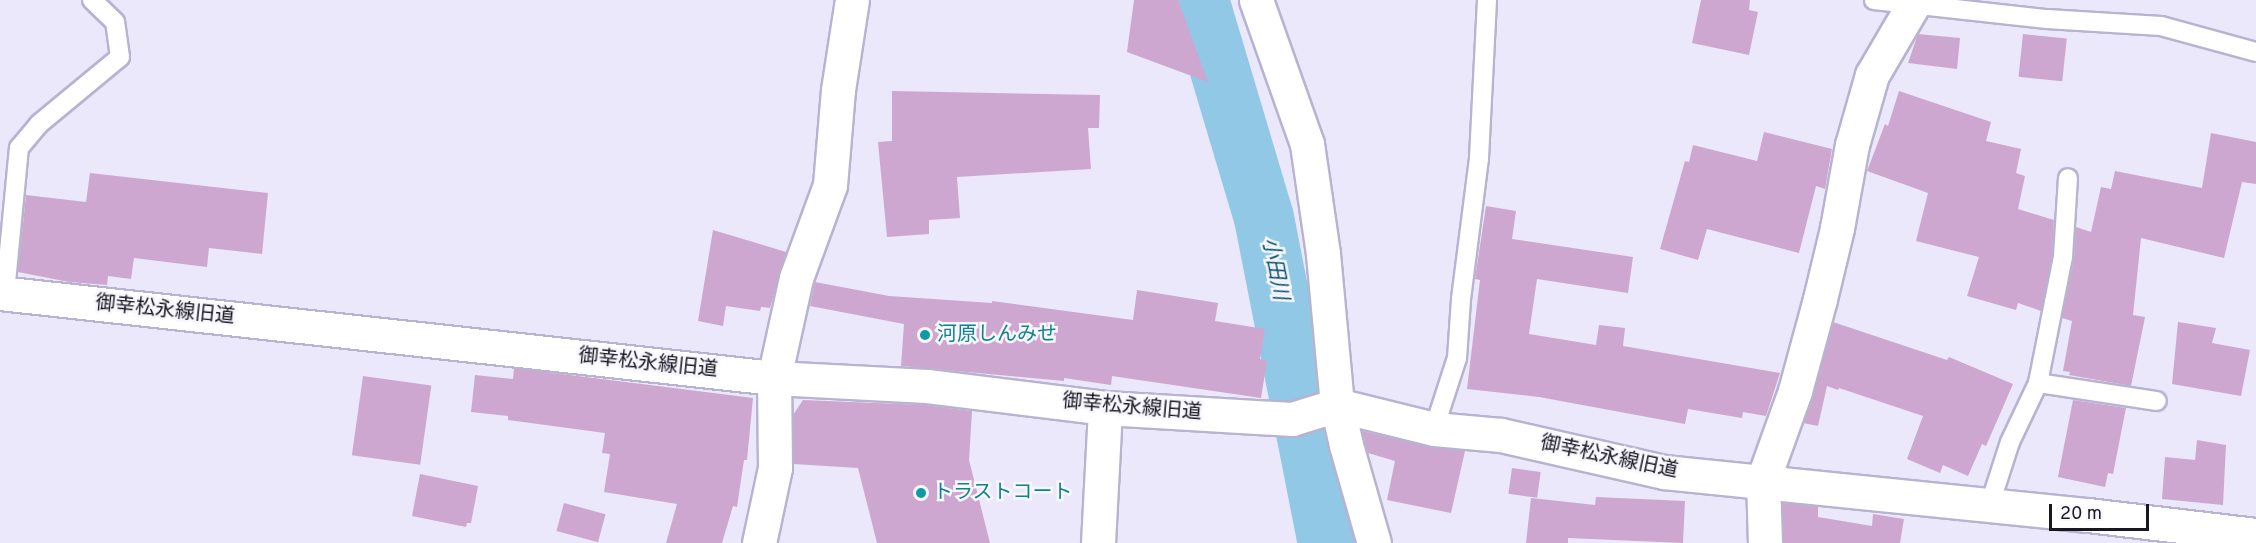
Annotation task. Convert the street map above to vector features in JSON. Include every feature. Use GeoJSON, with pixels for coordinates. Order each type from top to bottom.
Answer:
{"type":"FeatureCollection","features":[{"type":"Feature","properties":{"kind":"street"},"geometry":{"type":"LineString","coordinates":[[759,543],[775,468],[774,378],[796,278],[830,185],[838,90],[852,0]]}},
{"type":"Feature","properties":{"kind":"street"},"geometry":{"type":"LineString","coordinates":[[1256,0],[1306,144],[1323,254],[1333,406],[1374,543]]}},
{"type":"Feature","properties":{"kind":"street"},"geometry":{"type":"LineString","coordinates":[[1765,543],[1763,480],[1795,391],[1817,310],[1837,228],[1852,145],[1872,75],[1914,3]]}},
{"type":"Feature","properties":{"kind":"street","name":"御幸松永線旧道"},"geometry":{"type":"LineString","coordinates":[[3,293],[774,378],[927,386],[1106,408],[1292,419],[1333,406],[1434,429],[1501,435],[1664,472],[1763,480],[2256,535]]}},
{"type":"Feature","properties":{"kind":"street"},"geometry":{"type":"LineString","coordinates":[[1098,543],[1106,408]]}},
{"type":"Feature","properties":{"kind":"lane"},"geometry":{"type":"LineString","coordinates":[[3,293],[19,148],[39,124],[120,57],[115,22],[92,0]]}},
{"type":"Feature","properties":{"kind":"lane"},"geometry":{"type":"LineString","coordinates":[[1434,429],[1457,358],[1461,299],[1479,158],[1487,0]]}},
{"type":"Feature","properties":{"kind":"lane"},"geometry":{"type":"LineString","coordinates":[[1874,0],[2161,26],[2256,52]]}},
{"type":"Feature","properties":{"kind":"lane"},"geometry":{"type":"LineString","coordinates":[[1989,507],[2010,442],[2038,382],[2063,257],[2068,178]]}},
{"type":"Feature","properties":{"kind":"lane"},"geometry":{"type":"LineString","coordinates":[[2038,382],[2157,401]]}},
{"type":"Feature","properties":{"kind":"building"},"geometry":{"type":"Polygon","coordinates":[[[1134,0],[1178,0],[1208,82],[1127,52],[1134,0]]]}},
{"type":"Feature","properties":{"kind":"building"},"geometry":{"type":"Polygon","coordinates":[[[1701,0],[1750,0],[1749,10],[1758,12],[1749,55],[1692,43],[1701,0]]]}},
{"type":"Feature","properties":{"kind":"building"},"geometry":{"type":"Polygon","coordinates":[[[1918,34],[1960,38],[1957,69],[1908,63],[1918,34]]]}},
{"type":"Feature","properties":{"kind":"building"},"geometry":{"type":"Polygon","coordinates":[[[2023,34],[2067,39],[2062,81],[2019,77],[2023,34]]]}},
{"type":"Feature","properties":{"kind":"building"},"geometry":{"type":"Polygon","coordinates":[[[892,91],[1100,95],[1099,128],[1088,128],[1091,169],[957,177],[960,218],[929,220],[929,234],[887,237],[878,142],[892,141],[892,91]]]}},
{"type":"Feature","properties":{"kind":"building"},"geometry":{"type":"Polygon","coordinates":[[[1899,91],[1991,122],[1986,141],[2021,149],[2016,173],[2025,176],[2018,209],[2054,220],[2052,256],[2041,311],[2018,303],[2016,310],[1967,296],[1979,257],[1916,241],[1928,193],[1867,171],[1885,124],[1888,126],[1899,91]]]}},
{"type":"Feature","properties":{"kind":"building"},"geometry":{"type":"Polygon","coordinates":[[[1764,132],[1832,149],[1825,189],[1816,186],[1799,253],[1707,229],[1698,260],[1660,249],[1685,161],[1689,162],[1693,145],[1757,161],[1764,132]]]}},
{"type":"Feature","properties":{"kind":"building"},"geometry":{"type":"Polygon","coordinates":[[[2211,133],[2256,142],[2256,184],[2242,182],[2224,258],[2141,238],[2133,315],[2145,317],[2131,386],[2069,375],[2070,372],[2063,371],[2072,321],[2062,318],[2074,259],[2076,227],[2091,232],[2101,187],[2111,189],[2115,171],[2202,188],[2211,133]]]}},
{"type":"Feature","properties":{"kind":"building"},"geometry":{"type":"Polygon","coordinates":[[[90,173],[268,193],[262,254],[209,248],[207,267],[134,258],[131,279],[108,276],[107,285],[69,282],[18,272],[26,195],[86,202],[90,173]]]}},
{"type":"Feature","properties":{"kind":"building"},"geometry":{"type":"Polygon","coordinates":[[[1486,206],[1516,211],[1512,239],[1633,257],[1628,293],[1537,279],[1529,334],[1596,345],[1599,325],[1625,328],[1623,346],[1780,373],[1766,416],[1743,412],[1742,418],[1688,409],[1685,424],[1539,397],[1467,389],[1480,280],[1475,279],[1486,206]]]}},
{"type":"Feature","properties":{"kind":"building"},"geometry":{"type":"Polygon","coordinates":[[[713,230],[786,252],[770,308],[761,307],[760,311],[726,306],[723,326],[698,321],[713,230]]]}},
{"type":"Feature","properties":{"kind":"building"},"geometry":{"type":"Polygon","coordinates":[[[815,282],[889,296],[992,303],[992,301],[1133,320],[1137,290],[1218,303],[1215,321],[1265,329],[1260,359],[1267,361],[1261,398],[1112,376],[1111,385],[1064,378],[1064,381],[901,366],[904,324],[810,306],[815,282]]]}},
{"type":"Feature","properties":{"kind":"building"},"geometry":{"type":"Polygon","coordinates":[[[1833,322],[1947,360],[1949,357],[2013,384],[1986,446],[1982,444],[1968,476],[1943,465],[1940,473],[1907,459],[1923,416],[1839,388],[1838,390],[1827,386],[1818,426],[1803,423],[1833,322]]]}},
{"type":"Feature","properties":{"kind":"building"},"geometry":{"type":"Polygon","coordinates":[[[2178,322],[2216,328],[2212,343],[2250,350],[2241,396],[2172,384],[2178,322]]]}},
{"type":"Feature","properties":{"kind":"building"},"geometry":{"type":"Polygon","coordinates":[[[514,368],[753,398],[747,460],[744,460],[737,507],[733,506],[722,543],[666,543],[677,504],[604,492],[610,454],[602,453],[605,433],[508,420],[508,416],[471,412],[475,375],[513,379],[514,368]]]}},
{"type":"Feature","properties":{"kind":"building"},"geometry":{"type":"Polygon","coordinates":[[[363,376],[431,386],[420,465],[352,455],[363,376]]]}},
{"type":"Feature","properties":{"kind":"building"},"geometry":{"type":"Polygon","coordinates":[[[803,400],[925,405],[972,411],[969,460],[990,543],[877,543],[858,468],[794,464],[793,415],[803,400]]]}},
{"type":"Feature","properties":{"kind":"building"},"geometry":{"type":"Polygon","coordinates":[[[2073,400],[2126,408],[2113,474],[2108,473],[2105,487],[2058,477],[2073,400]]]}},
{"type":"Feature","properties":{"kind":"building"},"geometry":{"type":"Polygon","coordinates":[[[1362,431],[1430,447],[1465,451],[1451,513],[1387,500],[1395,461],[1368,453],[1362,431]]]}},
{"type":"Feature","properties":{"kind":"building"},"geometry":{"type":"Polygon","coordinates":[[[2197,440],[2226,445],[2223,505],[2162,499],[2165,457],[2195,460],[2197,440]]]}},
{"type":"Feature","properties":{"kind":"building"},"geometry":{"type":"Polygon","coordinates":[[[1512,468],[1541,472],[1537,498],[1508,494],[1512,468]]]}},
{"type":"Feature","properties":{"kind":"building"},"geometry":{"type":"Polygon","coordinates":[[[420,474],[478,486],[471,523],[467,523],[466,527],[412,516],[420,474]]]}},
{"type":"Feature","properties":{"kind":"building"},"geometry":{"type":"Polygon","coordinates":[[[1596,497],[1685,501],[1683,543],[1568,538],[1568,543],[1526,543],[1531,498],[1595,505],[1596,497]]]}},
{"type":"Feature","properties":{"kind":"building"},"geometry":{"type":"Polygon","coordinates":[[[564,503],[606,514],[598,542],[556,531],[564,503]]]}},
{"type":"Feature","properties":{"kind":"building"},"geometry":{"type":"Polygon","coordinates":[[[1782,503],[1818,506],[1818,517],[1872,526],[1873,514],[1904,519],[1900,543],[1784,543],[1782,503]]]}},
{"type":"Feature","properties":{"kind":"waterway","name":"小田川"},"geometry":{"type":"LineString","coordinates":[[1199,0],[1264,218],[1328,543]]}},
{"type":"Feature","properties":{"kind":"place","name":"河原しんみせ"},"geometry":{"type":"Point","coordinates":[925,335]}},
{"type":"Feature","properties":{"kind":"place","name":"トラストコート"},"geometry":{"type":"Point","coordinates":[921,493]}}]}
